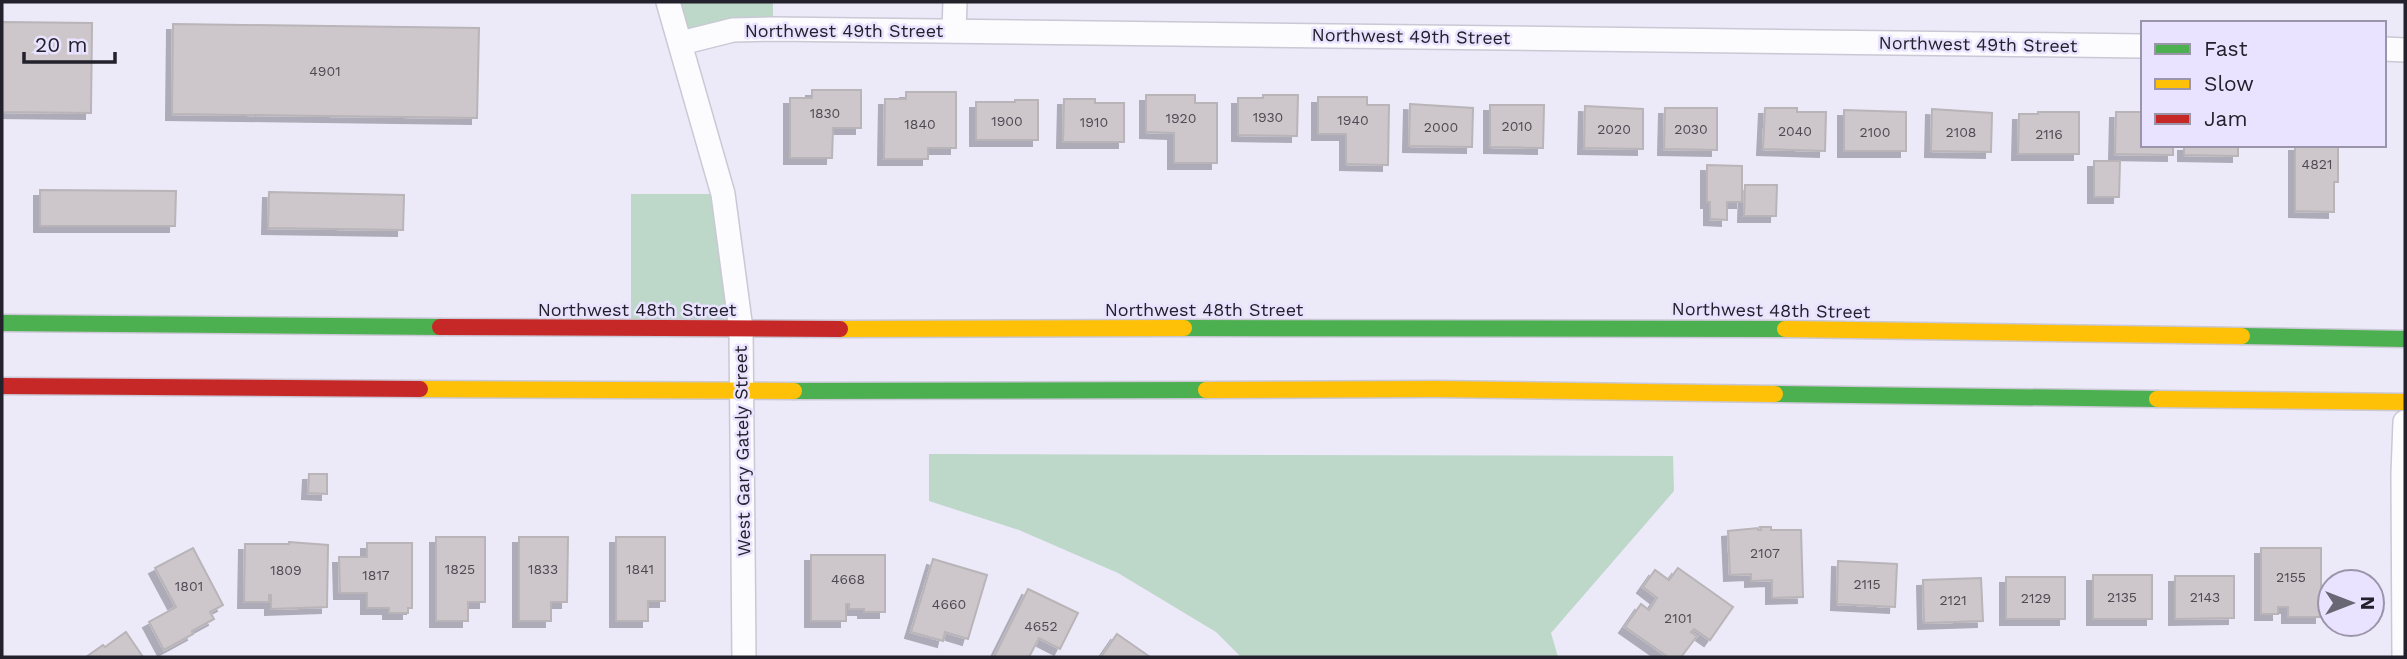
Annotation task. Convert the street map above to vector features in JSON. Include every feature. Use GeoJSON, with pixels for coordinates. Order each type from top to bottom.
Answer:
{"type":"FeatureCollection","features":[{"type":"Feature","properties":{"kind":"main road","name":"Northwest 48th Street"},"geometry":{"type":"LineString","coordinates":[[2,323],[741,329],[1711,328],[2405,339]]}},
{"type":"Feature","properties":{"kind":"main road"},"geometry":{"type":"LineString","coordinates":[[2,386],[742,390],[1436,389],[2405,402]]}},
{"type":"Feature","properties":{"kind":"street","name":"West Gary Gately Street"},"geometry":{"type":"LineString","coordinates":[[668,2],[723,194],[741,329],[744,657]]}},
{"type":"Feature","properties":{"kind":"street"},"geometry":{"type":"LineString","coordinates":[[954,30],[955,2]]}},
{"type":"Feature","properties":{"kind":"street","name":"Northwest 49th Street"},"geometry":{"type":"LineString","coordinates":[[681,43],[733,30],[954,30],[2141,46]]}},
{"type":"Feature","properties":{"kind":"street"},"geometry":{"type":"LineString","coordinates":[[2386,49],[2405,50]]}},
{"type":"Feature","properties":{"kind":"street"},"geometry":{"type":"LineString","coordinates":[[2404,657],[2405,422]]}},
{"type":"Feature","properties":{"kind":"green space"},"geometry":{"type":"Polygon","coordinates":[[[668,2],[773,2],[773,29],[681,43],[668,2]]]}},
{"type":"Feature","properties":{"kind":"green space"},"geometry":{"type":"Polygon","coordinates":[[[631,194],[723,194],[741,329],[631,329],[631,194]]]}},
{"type":"Feature","properties":{"kind":"green space"},"geometry":{"type":"Polygon","coordinates":[[[929,454],[1673,456],[1674,491],[1551,633],[1558,657],[1241,657],[1216,632],[1118,573],[1019,530],[929,501],[929,454]]]}},
{"type":"Feature","properties":{"kind":"building"},"geometry":{"type":"Polygon","coordinates":[[[2,22],[92,23],[91,113],[2,112],[2,22]]]}},
{"type":"Feature","properties":{"kind":"building"},"geometry":{"type":"Polygon","coordinates":[[[173,24],[479,28],[477,118],[172,114],[173,24]]]}},
{"type":"Feature","properties":{"kind":"building"},"geometry":{"type":"Polygon","coordinates":[[[812,90],[861,90],[861,128],[833,128],[832,158],[790,158],[790,98],[812,98],[812,90]]]}},
{"type":"Feature","properties":{"kind":"building"},"geometry":{"type":"Polygon","coordinates":[[[906,92],[956,92],[956,148],[928,148],[928,159],[884,159],[885,99],[906,99],[906,92]]]}},
{"type":"Feature","properties":{"kind":"building"},"geometry":{"type":"Polygon","coordinates":[[[1146,95],[1195,95],[1195,103],[1217,103],[1217,163],[1174,163],[1174,133],[1146,132],[1146,95]]]}},
{"type":"Feature","properties":{"kind":"building"},"geometry":{"type":"Polygon","coordinates":[[[1263,95],[1298,95],[1297,136],[1238,135],[1238,98],[1263,98],[1263,95]]]}},
{"type":"Feature","properties":{"kind":"building"},"geometry":{"type":"Polygon","coordinates":[[[1318,97],[1367,97],[1367,105],[1389,105],[1388,165],[1346,164],[1346,134],[1318,134],[1318,97]]]}},
{"type":"Feature","properties":{"kind":"building"},"geometry":{"type":"Polygon","coordinates":[[[1064,99],[1124,103],[1124,142],[1063,142],[1064,99]]]}},
{"type":"Feature","properties":{"kind":"building"},"geometry":{"type":"Polygon","coordinates":[[[1038,100],[1038,140],[976,140],[976,102],[1038,100]]]}},
{"type":"Feature","properties":{"kind":"building"},"geometry":{"type":"Polygon","coordinates":[[[1410,104],[1473,108],[1472,147],[1409,146],[1410,104]]]}},
{"type":"Feature","properties":{"kind":"building"},"geometry":{"type":"Polygon","coordinates":[[[1490,105],[1544,105],[1543,148],[1490,147],[1490,105]]]}},
{"type":"Feature","properties":{"kind":"building"},"geometry":{"type":"Polygon","coordinates":[[[1585,106],[1643,109],[1643,149],[1584,148],[1585,106]]]}},
{"type":"Feature","properties":{"kind":"building"},"geometry":{"type":"Polygon","coordinates":[[[1665,108],[1717,108],[1717,150],[1664,149],[1665,108]]]}},
{"type":"Feature","properties":{"kind":"building"},"geometry":{"type":"Polygon","coordinates":[[[1765,108],[1826,112],[1825,151],[1763,149],[1765,108]]]}},
{"type":"Feature","properties":{"kind":"building"},"geometry":{"type":"Polygon","coordinates":[[[1932,109],[1992,113],[1991,152],[1931,151],[1932,109]]]}},
{"type":"Feature","properties":{"kind":"building"},"geometry":{"type":"Polygon","coordinates":[[[1844,110],[1906,112],[1906,151],[1844,151],[1844,110]]]}},
{"type":"Feature","properties":{"kind":"building"},"geometry":{"type":"Polygon","coordinates":[[[2079,112],[2079,154],[2018,154],[2019,114],[2079,112]]]}},
{"type":"Feature","properties":{"kind":"building"},"geometry":{"type":"Polygon","coordinates":[[[2116,112],[2141,112],[2141,147],[2173,147],[2173,155],[2115,154],[2116,112]]]}},
{"type":"Feature","properties":{"kind":"building"},"geometry":{"type":"Polygon","coordinates":[[[2184,147],[2238,147],[2238,156],[2184,155],[2184,147]]]}},
{"type":"Feature","properties":{"kind":"building"},"geometry":{"type":"Polygon","coordinates":[[[2295,147],[2338,147],[2338,182],[2334,182],[2334,212],[2295,211],[2295,147]]]}},
{"type":"Feature","properties":{"kind":"building"},"geometry":{"type":"Polygon","coordinates":[[[2094,161],[2120,161],[2119,197],[2094,197],[2094,161]]]}},
{"type":"Feature","properties":{"kind":"building"},"geometry":{"type":"Polygon","coordinates":[[[1707,165],[1742,166],[1742,202],[1727,202],[1727,220],[1710,219],[1707,165]]]}},
{"type":"Feature","properties":{"kind":"building"},"geometry":{"type":"Polygon","coordinates":[[[1745,185],[1777,185],[1776,216],[1744,216],[1745,185]]]}},
{"type":"Feature","properties":{"kind":"building"},"geometry":{"type":"Polygon","coordinates":[[[40,190],[176,191],[175,226],[40,226],[40,190]]]}},
{"type":"Feature","properties":{"kind":"building"},"geometry":{"type":"Polygon","coordinates":[[[269,192],[404,195],[403,230],[268,228],[269,192]]]}},
{"type":"Feature","properties":{"kind":"building"},"geometry":{"type":"Polygon","coordinates":[[[309,474],[327,474],[327,494],[308,493],[309,474]]]}},
{"type":"Feature","properties":{"kind":"building"},"geometry":{"type":"Polygon","coordinates":[[[1760,527],[1771,527],[1771,530],[1801,530],[1803,597],[1772,598],[1772,580],[1751,581],[1751,574],[1730,575],[1728,531],[1761,530],[1760,527]]]}},
{"type":"Feature","properties":{"kind":"building"},"geometry":{"type":"Polygon","coordinates":[[[436,537],[485,537],[485,602],[468,602],[468,621],[436,621],[436,537]]]}},
{"type":"Feature","properties":{"kind":"building"},"geometry":{"type":"Polygon","coordinates":[[[519,537],[568,537],[567,602],[551,602],[551,621],[519,621],[519,537]]]}},
{"type":"Feature","properties":{"kind":"building"},"geometry":{"type":"Polygon","coordinates":[[[616,537],[665,537],[665,601],[648,601],[648,621],[616,621],[616,537]]]}},
{"type":"Feature","properties":{"kind":"building"},"geometry":{"type":"Polygon","coordinates":[[[289,542],[328,545],[327,607],[271,609],[271,595],[269,602],[244,602],[245,544],[289,542]]]}},
{"type":"Feature","properties":{"kind":"building"},"geometry":{"type":"Polygon","coordinates":[[[367,543],[412,543],[412,608],[408,608],[408,613],[389,613],[389,608],[367,608],[367,593],[340,593],[339,557],[367,557],[367,543]]]}},
{"type":"Feature","properties":{"kind":"building"},"geometry":{"type":"Polygon","coordinates":[[[193,548],[223,605],[210,612],[214,619],[164,650],[149,622],[176,607],[155,568],[193,548]]]}},
{"type":"Feature","properties":{"kind":"building"},"geometry":{"type":"Polygon","coordinates":[[[2261,548],[2321,548],[2321,568],[2316,568],[2316,617],[2288,617],[2288,607],[2278,607],[2278,614],[2261,614],[2261,548]]]}},
{"type":"Feature","properties":{"kind":"building"},"geometry":{"type":"Polygon","coordinates":[[[811,555],[885,555],[885,612],[849,609],[849,604],[846,604],[846,621],[811,621],[811,555]]]}},
{"type":"Feature","properties":{"kind":"building"},"geometry":{"type":"Polygon","coordinates":[[[933,559],[987,575],[968,639],[945,632],[943,641],[911,632],[933,559]]]}},
{"type":"Feature","properties":{"kind":"building"},"geometry":{"type":"Polygon","coordinates":[[[1838,561],[1897,564],[1895,607],[1837,604],[1838,561]]]}},
{"type":"Feature","properties":{"kind":"building"},"geometry":{"type":"Polygon","coordinates":[[[1678,568],[1733,607],[1710,640],[1694,629],[1691,632],[1697,636],[1681,657],[1668,657],[1625,627],[1641,604],[1649,610],[1657,598],[1643,587],[1655,570],[1669,580],[1678,568]]]}},
{"type":"Feature","properties":{"kind":"building"},"geometry":{"type":"Polygon","coordinates":[[[2093,575],[2152,575],[2152,619],[2093,619],[2093,575]]]}},
{"type":"Feature","properties":{"kind":"building"},"geometry":{"type":"Polygon","coordinates":[[[2175,576],[2234,576],[2234,618],[2175,619],[2175,576]]]}},
{"type":"Feature","properties":{"kind":"building"},"geometry":{"type":"Polygon","coordinates":[[[2006,577],[2065,577],[2065,619],[2006,619],[2006,577]]]}},
{"type":"Feature","properties":{"kind":"building"},"geometry":{"type":"Polygon","coordinates":[[[1981,578],[1983,621],[1924,623],[1923,580],[1981,578]]]}},
{"type":"Feature","properties":{"kind":"building"},"geometry":{"type":"Polygon","coordinates":[[[1028,589],[1078,613],[1060,649],[1039,638],[1029,657],[994,657],[1028,589]]]}},
{"type":"Feature","properties":{"kind":"building"},"geometry":{"type":"Polygon","coordinates":[[[126,632],[143,657],[86,657],[103,645],[105,647],[126,632]]]}},
{"type":"Feature","properties":{"kind":"building"},"geometry":{"type":"Polygon","coordinates":[[[1117,634],[1150,657],[1101,657],[1117,634]]]}},
{"type":"Feature","properties":{"kind":"traffic: fast"},"geometry":{"type":"LineString","coordinates":[[2,323],[440,327]]}},
{"type":"Feature","properties":{"kind":"traffic: fast"},"geometry":{"type":"LineString","coordinates":[[1184,328],[1785,329]]}},
{"type":"Feature","properties":{"kind":"traffic: fast"},"geometry":{"type":"LineString","coordinates":[[2242,336],[2405,339]]}},
{"type":"Feature","properties":{"kind":"traffic: fast"},"geometry":{"type":"LineString","coordinates":[[794,391],[1206,390]]}},
{"type":"Feature","properties":{"kind":"traffic: fast"},"geometry":{"type":"LineString","coordinates":[[1775,394],[2157,399]]}},
{"type":"Feature","properties":{"kind":"traffic: slow"},"geometry":{"type":"LineString","coordinates":[[840,329],[1184,328]]}},
{"type":"Feature","properties":{"kind":"traffic: slow"},"geometry":{"type":"LineString","coordinates":[[1785,329],[2242,336]]}},
{"type":"Feature","properties":{"kind":"traffic: slow"},"geometry":{"type":"LineString","coordinates":[[420,389],[794,391]]}},
{"type":"Feature","properties":{"kind":"traffic: slow"},"geometry":{"type":"LineString","coordinates":[[1206,390],[1436,389],[1775,394]]}},
{"type":"Feature","properties":{"kind":"traffic: slow"},"geometry":{"type":"LineString","coordinates":[[2157,399],[2405,402]]}},
{"type":"Feature","properties":{"kind":"traffic: jam"},"geometry":{"type":"LineString","coordinates":[[440,327],[840,329]]}},
{"type":"Feature","properties":{"kind":"traffic: jam"},"geometry":{"type":"LineString","coordinates":[[2,386],[420,389]]}}]}
